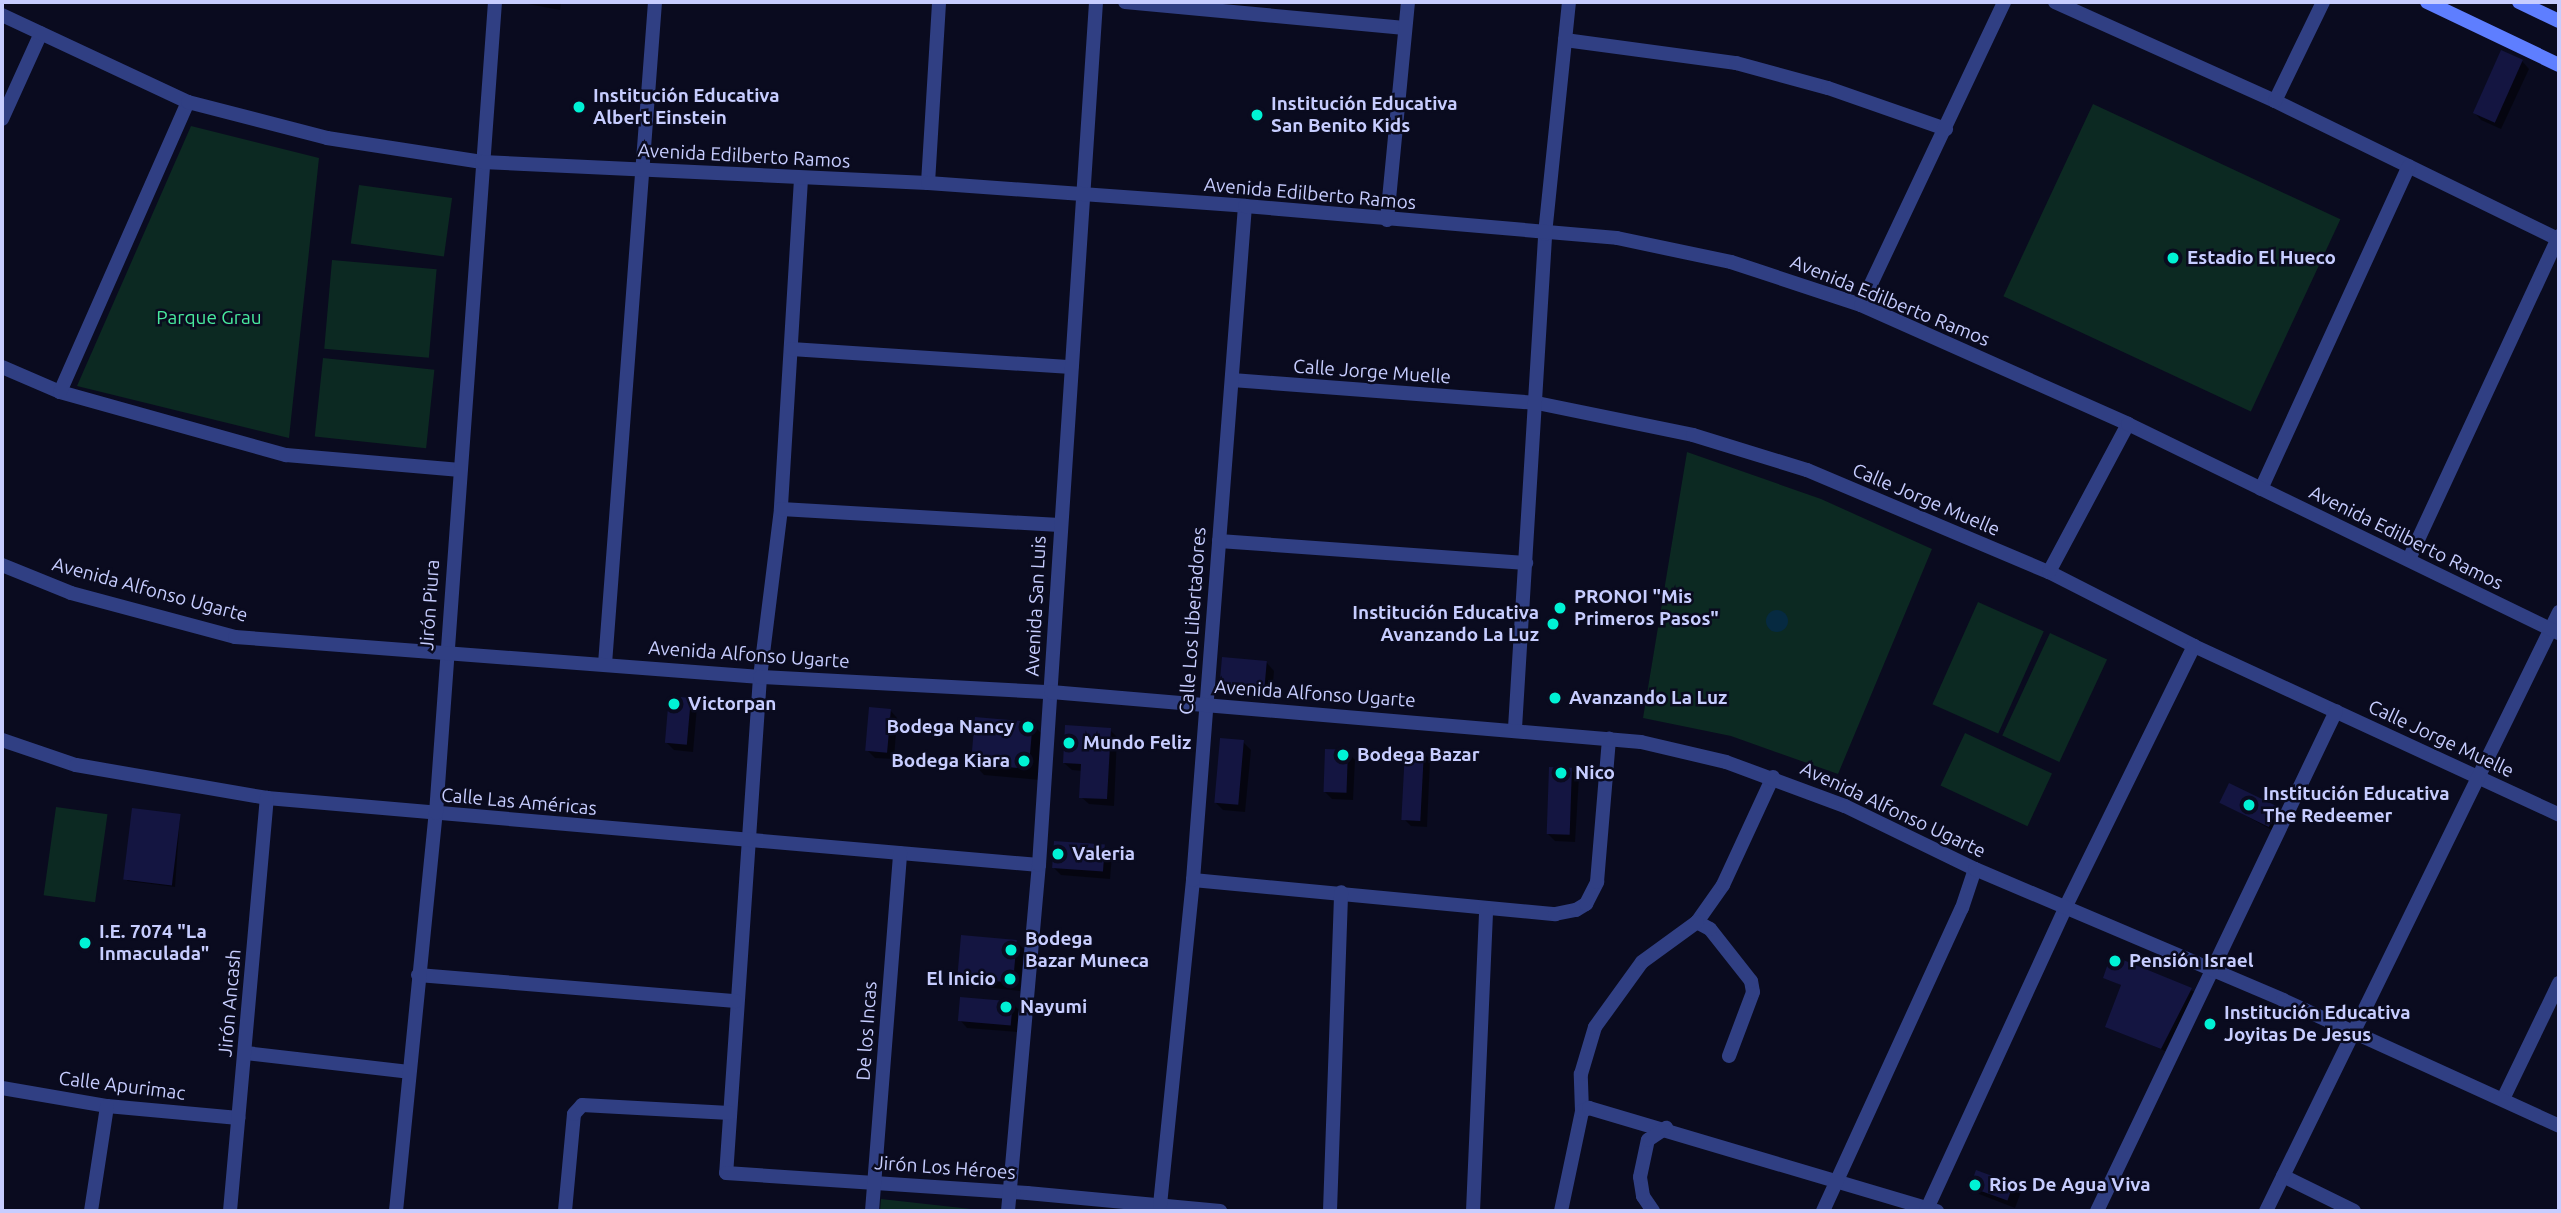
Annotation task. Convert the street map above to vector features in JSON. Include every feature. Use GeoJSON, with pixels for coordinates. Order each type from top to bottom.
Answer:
{"type":"FeatureCollection","features":[{"type":"Feature","properties":{"kind":"main road"},"geometry":{"type":"LineString","coordinates":[[2427,2],[2559,65]]}},
{"type":"Feature","properties":{"kind":"main road"},"geometry":{"type":"LineString","coordinates":[[2519,2],[2559,21]]}},
{"type":"Feature","properties":{"kind":"street","name":"Jirón Piura"},"geometry":{"type":"LineString","coordinates":[[397,1211],[418,975],[436,813],[495,2]]}},
{"type":"Feature","properties":{"kind":"street"},"geometry":{"type":"LineString","coordinates":[[605,664],[655,2]]}},
{"type":"Feature","properties":{"kind":"street"},"geometry":{"type":"LineString","coordinates":[[928,183],[940,2]]}},
{"type":"Feature","properties":{"kind":"street","name":"Avenida San Luis"},"geometry":{"type":"LineString","coordinates":[[1008,1211],[1039,865],[1080,194],[1096,2]]}},
{"type":"Feature","properties":{"kind":"street"},"geometry":{"type":"LineString","coordinates":[[1125,2],[1405,28]]}},
{"type":"Feature","properties":{"kind":"street"},"geometry":{"type":"LineString","coordinates":[[1387,220],[1408,2]]}},
{"type":"Feature","properties":{"kind":"street"},"geometry":{"type":"LineString","coordinates":[[1515,729],[1537,403],[1545,234],[1569,2]]}},
{"type":"Feature","properties":{"kind":"street"},"geometry":{"type":"LineString","coordinates":[[1861,306],[2004,2]]}},
{"type":"Feature","properties":{"kind":"street"},"geometry":{"type":"LineString","coordinates":[[2056,2],[2275,100],[2559,237],[2409,559]]}},
{"type":"Feature","properties":{"kind":"street"},"geometry":{"type":"LineString","coordinates":[[2275,100],[2323,2]]}},
{"type":"Feature","properties":{"kind":"street","name":"Avenida Edilberto Ramos"},"geometry":{"type":"LineString","coordinates":[[2,15],[188,102],[327,138],[482,162],[928,183],[1245,206],[1617,239],[1731,262],[1861,306],[2128,424],[2555,631]]}},
{"type":"Feature","properties":{"kind":"street"},"geometry":{"type":"LineString","coordinates":[[2,119],[41,33]]}},
{"type":"Feature","properties":{"kind":"street"},"geometry":{"type":"LineString","coordinates":[[1565,40],[1736,64],[1828,88],[1946,129]]}},
{"type":"Feature","properties":{"kind":"street"},"geometry":{"type":"LineString","coordinates":[[60,392],[188,102]]}},
{"type":"Feature","properties":{"kind":"street"},"geometry":{"type":"LineString","coordinates":[[2261,489],[2409,166]]}},
{"type":"Feature","properties":{"kind":"street"},"geometry":{"type":"LineString","coordinates":[[565,1211],[574,1114],[582,1105],[730,1113],[760,677],[780,509],[801,179]]}},
{"type":"Feature","properties":{"kind":"street","name":"Calle Los Libertadores"},"geometry":{"type":"LineString","coordinates":[[1160,1205],[1193,880],[1245,206]]}},
{"type":"Feature","properties":{"kind":"street"},"geometry":{"type":"LineString","coordinates":[[791,349],[1071,367]]}},
{"type":"Feature","properties":{"kind":"street"},"geometry":{"type":"LineString","coordinates":[[2,367],[60,392],[286,455],[460,470]]}},
{"type":"Feature","properties":{"kind":"street","name":"Calle Jorge Muelle"},"geometry":{"type":"LineString","coordinates":[[1231,380],[1537,403],[1693,435],[1807,470],[2049,572],[2194,646],[2559,815]]}},
{"type":"Feature","properties":{"kind":"street"},"geometry":{"type":"LineString","coordinates":[[2049,572],[2128,424]]}},
{"type":"Feature","properties":{"kind":"street"},"geometry":{"type":"LineString","coordinates":[[780,509],[1060,525]]}},
{"type":"Feature","properties":{"kind":"street"},"geometry":{"type":"LineString","coordinates":[[1219,541],[1526,563]]}},
{"type":"Feature","properties":{"kind":"street","name":"Avenida Alfonso Ugarte"},"geometry":{"type":"LineString","coordinates":[[2,565],[71,593],[235,637],[760,677],[1051,692],[1515,729],[1609,738],[1726,762],[1773,777],[1845,806],[1975,869],[2351,1031],[2559,1126]]}},
{"type":"Feature","properties":{"kind":"street"},"geometry":{"type":"LineString","coordinates":[[2266,1211],[2351,1031],[2555,631],[2559,612]]}},
{"type":"Feature","properties":{"kind":"street"},"geometry":{"type":"LineString","coordinates":[[1582,1111],[1597,1108],[1930,1210],[2066,906],[2194,646]]}},
{"type":"Feature","properties":{"kind":"street"},"geometry":{"type":"LineString","coordinates":[[2097,1211],[2209,971],[2336,710]]}},
{"type":"Feature","properties":{"kind":"street"},"geometry":{"type":"LineString","coordinates":[[1193,880],[1555,914],[1586,904],[1598,874],[1609,738]]}},
{"type":"Feature","properties":{"kind":"street","name":"Calle Las Américas"},"geometry":{"type":"LineString","coordinates":[[2,740],[76,765],[267,798],[747,842],[1039,865]]}},
{"type":"Feature","properties":{"kind":"street"},"geometry":{"type":"LineString","coordinates":[[1561,1211],[1582,1111],[1581,1074],[1595,1027],[1642,962],[1697,922],[1723,886],[1773,777]]}},
{"type":"Feature","properties":{"kind":"street","name":"Jirón Ancash"},"geometry":{"type":"LineString","coordinates":[[230,1211],[267,798]]}},
{"type":"Feature","properties":{"kind":"street","name":"De los Incas"},"geometry":{"type":"LineString","coordinates":[[872,1211],[900,853]]}},
{"type":"Feature","properties":{"kind":"street"},"geometry":{"type":"LineString","coordinates":[[1823,1211],[1962,908],[1975,869]]}},
{"type":"Feature","properties":{"kind":"street"},"geometry":{"type":"LineString","coordinates":[[1330,1211],[1341,892]]}},
{"type":"Feature","properties":{"kind":"street"},"geometry":{"type":"LineString","coordinates":[[1473,1211],[1486,908]]}},
{"type":"Feature","properties":{"kind":"street"},"geometry":{"type":"LineString","coordinates":[[1697,922],[1710,929],[1751,981],[1753,992],[1730,1056]]}},
{"type":"Feature","properties":{"kind":"street"},"geometry":{"type":"LineString","coordinates":[[418,975],[736,1001]]}},
{"type":"Feature","properties":{"kind":"street"},"geometry":{"type":"LineString","coordinates":[[2503,1099],[2559,983]]}},
{"type":"Feature","properties":{"kind":"street"},"geometry":{"type":"LineString","coordinates":[[246,1053],[409,1072]]}},
{"type":"Feature","properties":{"kind":"street","name":"Calle Apurimac"},"geometry":{"type":"LineString","coordinates":[[2,1088],[107,1106],[238,1118]]}},
{"type":"Feature","properties":{"kind":"street"},"geometry":{"type":"LineString","coordinates":[[91,1211],[107,1106]]}},
{"type":"Feature","properties":{"kind":"street","name":"Jirón Los Héroes"},"geometry":{"type":"LineString","coordinates":[[730,1113],[726,1173],[1009,1192],[1220,1211]]}},
{"type":"Feature","properties":{"kind":"street"},"geometry":{"type":"LineString","coordinates":[[1653,1211],[1643,1196],[1640,1177],[1648,1140],[1666,1128]]}},
{"type":"Feature","properties":{"kind":"street"},"geometry":{"type":"LineString","coordinates":[[2283,1176],[2354,1211]]}},
{"type":"Feature","properties":{"kind":"green space","name":"Estadio El Hueco"},"geometry":{"type":"Polygon","coordinates":[[[2093,104],[2340,219],[2251,412],[2003,296],[2093,104]]]}},
{"type":"Feature","properties":{"kind":"green space","name":"Parque Grau"},"geometry":{"type":"Polygon","coordinates":[[[191,126],[319,158],[289,438],[77,386],[191,126]]]}},
{"type":"Feature","properties":{"kind":"green space"},"geometry":{"type":"Polygon","coordinates":[[[359,185],[452,198],[444,257],[351,243],[359,185]]]}},
{"type":"Feature","properties":{"kind":"green space"},"geometry":{"type":"Polygon","coordinates":[[[332,260],[437,269],[429,358],[324,349],[332,260]]]}},
{"type":"Feature","properties":{"kind":"green space"},"geometry":{"type":"Polygon","coordinates":[[[323,358],[434,370],[426,448],[315,437],[323,358]]]}},
{"type":"Feature","properties":{"kind":"green space"},"geometry":{"type":"Polygon","coordinates":[[[1687,452],[1821,499],[1932,549],[1838,774],[1731,736],[1643,718],[1687,452]]]}},
{"type":"Feature","properties":{"kind":"green space"},"geometry":{"type":"Polygon","coordinates":[[[1978,602],[2044,631],[1998,734],[1932,704],[1978,602]]]}},
{"type":"Feature","properties":{"kind":"green space"},"geometry":{"type":"Polygon","coordinates":[[[2050,633],[2107,660],[2059,762],[2002,735],[2050,633]]]}},
{"type":"Feature","properties":{"kind":"green space"},"geometry":{"type":"Polygon","coordinates":[[[1965,733],[2052,774],[2027,826],[1940,786],[1965,733]]]}},
{"type":"Feature","properties":{"kind":"green space"},"geometry":{"type":"Polygon","coordinates":[[[56,807],[107,814],[95,902],[44,895],[56,807]]]}},
{"type":"Feature","properties":{"kind":"green space"},"geometry":{"type":"Polygon","coordinates":[[[881,1199],[989,1211],[880,1211],[881,1199]]]}},
{"type":"Feature","properties":{"kind":"water"},"geometry":{"type":"Polygon","coordinates":[[[1773,610],[1781,610],[1788,617],[1788,625],[1781,632],[1773,632],[1766,625],[1766,617],[1773,610]]]}},
{"type":"Feature","properties":{"kind":"building"},"geometry":{"type":"Polygon","coordinates":[[[2501,50],[2523,60],[2495,123],[2473,113],[2501,50]]]}},
{"type":"Feature","properties":{"kind":"building"},"geometry":{"type":"Polygon","coordinates":[[[1222,657],[1267,661],[1264,688],[1220,684],[1222,657]]]}},
{"type":"Feature","properties":{"kind":"building"},"geometry":{"type":"Polygon","coordinates":[[[669,696],[691,698],[687,745],[665,743],[669,696]]]}},
{"type":"Feature","properties":{"kind":"building"},"geometry":{"type":"Polygon","coordinates":[[[869,707],[891,709],[887,753],[865,751],[869,707]]]}},
{"type":"Feature","properties":{"kind":"building"},"geometry":{"type":"Polygon","coordinates":[[[975,717],[1033,722],[1029,769],[971,764],[975,717]]]}},
{"type":"Feature","properties":{"kind":"building"},"geometry":{"type":"Polygon","coordinates":[[[1065,725],[1111,728],[1107,799],[1079,798],[1081,764],[1063,763],[1065,725]]]}},
{"type":"Feature","properties":{"kind":"building"},"geometry":{"type":"Polygon","coordinates":[[[1220,738],[1244,740],[1238,805],[1214,803],[1220,738]]]}},
{"type":"Feature","properties":{"kind":"building"},"geometry":{"type":"Polygon","coordinates":[[[1325,749],[1348,750],[1346,793],[1323,792],[1325,749]]]}},
{"type":"Feature","properties":{"kind":"building"},"geometry":{"type":"Polygon","coordinates":[[[1405,750],[1424,751],[1420,821],[1401,820],[1405,750]]]}},
{"type":"Feature","properties":{"kind":"building"},"geometry":{"type":"Polygon","coordinates":[[[1549,767],[1572,768],[1570,835],[1547,834],[1549,767]]]}},
{"type":"Feature","properties":{"kind":"building","name":"Institución Educativa The Redeemer"},"geometry":{"type":"Polygon","coordinates":[[[2229,783],[2278,807],[2269,827],[2219,803],[2229,783]]]}},
{"type":"Feature","properties":{"kind":"building"},"geometry":{"type":"Polygon","coordinates":[[[132,808],[181,814],[172,885],[123,879],[132,808]]]}},
{"type":"Feature","properties":{"kind":"building"},"geometry":{"type":"Polygon","coordinates":[[[1054,841],[1105,845],[1103,871],[1052,868],[1054,841]]]}},
{"type":"Feature","properties":{"kind":"building"},"geometry":{"type":"Polygon","coordinates":[[[961,935],[1017,940],[1013,983],[957,978],[961,935]]]}},
{"type":"Feature","properties":{"kind":"building"},"geometry":{"type":"Polygon","coordinates":[[[2111,955],[2192,988],[2161,1049],[2105,1027],[2121,985],[2103,978],[2111,955]]]}},
{"type":"Feature","properties":{"kind":"building"},"geometry":{"type":"Polygon","coordinates":[[[960,997],[1013,1002],[1011,1026],[958,1021],[960,997]]]}},
{"type":"Feature","properties":{"kind":"building"},"geometry":{"type":"Polygon","coordinates":[[[1976,1170],[2014,1184],[2007,1201],[1970,1187],[1976,1170]]]}},
{"type":"Feature","properties":{"kind":"place","name":"Institución Educativa Albert Einstein"},"geometry":{"type":"Point","coordinates":[579,107]}},
{"type":"Feature","properties":{"kind":"place","name":"Institución Educativa San Benito Kids"},"geometry":{"type":"Point","coordinates":[1257,115]}},
{"type":"Feature","properties":{"kind":"place","name":"Estadio El Hueco"},"geometry":{"type":"Point","coordinates":[2173,258]}},
{"type":"Feature","properties":{"kind":"place","name":"PRONOI \"Mis Primeros Pasos\""},"geometry":{"type":"Point","coordinates":[1560,608]}},
{"type":"Feature","properties":{"kind":"place","name":"Institución Educativa Avanzando La Luz"},"geometry":{"type":"Point","coordinates":[1553,624]}},
{"type":"Feature","properties":{"kind":"place","name":"Avanzando La Luz"},"geometry":{"type":"Point","coordinates":[1555,698]}},
{"type":"Feature","properties":{"kind":"place","name":"Victorpan"},"geometry":{"type":"Point","coordinates":[674,704]}},
{"type":"Feature","properties":{"kind":"place","name":"Bodega Nancy"},"geometry":{"type":"Point","coordinates":[1028,727]}},
{"type":"Feature","properties":{"kind":"place","name":"Mundo Feliz"},"geometry":{"type":"Point","coordinates":[1069,743]}},
{"type":"Feature","properties":{"kind":"place","name":"Bodega Bazar"},"geometry":{"type":"Point","coordinates":[1343,755]}},
{"type":"Feature","properties":{"kind":"place","name":"Bodega Kiara"},"geometry":{"type":"Point","coordinates":[1024,761]}},
{"type":"Feature","properties":{"kind":"place","name":"Nico"},"geometry":{"type":"Point","coordinates":[1561,773]}},
{"type":"Feature","properties":{"kind":"place","name":"Institución Educativa The Redeemer"},"geometry":{"type":"Point","coordinates":[2249,805]}},
{"type":"Feature","properties":{"kind":"place","name":"Valeria"},"geometry":{"type":"Point","coordinates":[1058,854]}},
{"type":"Feature","properties":{"kind":"place","name":"I.E. 7074 \"La Inmaculada\""},"geometry":{"type":"Point","coordinates":[85,943]}},
{"type":"Feature","properties":{"kind":"place","name":"Bodega Bazar Muneca"},"geometry":{"type":"Point","coordinates":[1011,950]}},
{"type":"Feature","properties":{"kind":"place","name":"Pensión Israel"},"geometry":{"type":"Point","coordinates":[2115,961]}},
{"type":"Feature","properties":{"kind":"place","name":"El Inicio"},"geometry":{"type":"Point","coordinates":[1010,979]}},
{"type":"Feature","properties":{"kind":"place","name":"Nayumi"},"geometry":{"type":"Point","coordinates":[1006,1007]}},
{"type":"Feature","properties":{"kind":"place","name":"Institución Educativa Joyitas De Jesus"},"geometry":{"type":"Point","coordinates":[2210,1024]}},
{"type":"Feature","properties":{"kind":"place","name":"Rios De Agua Viva"},"geometry":{"type":"Point","coordinates":[1975,1185]}}]}
